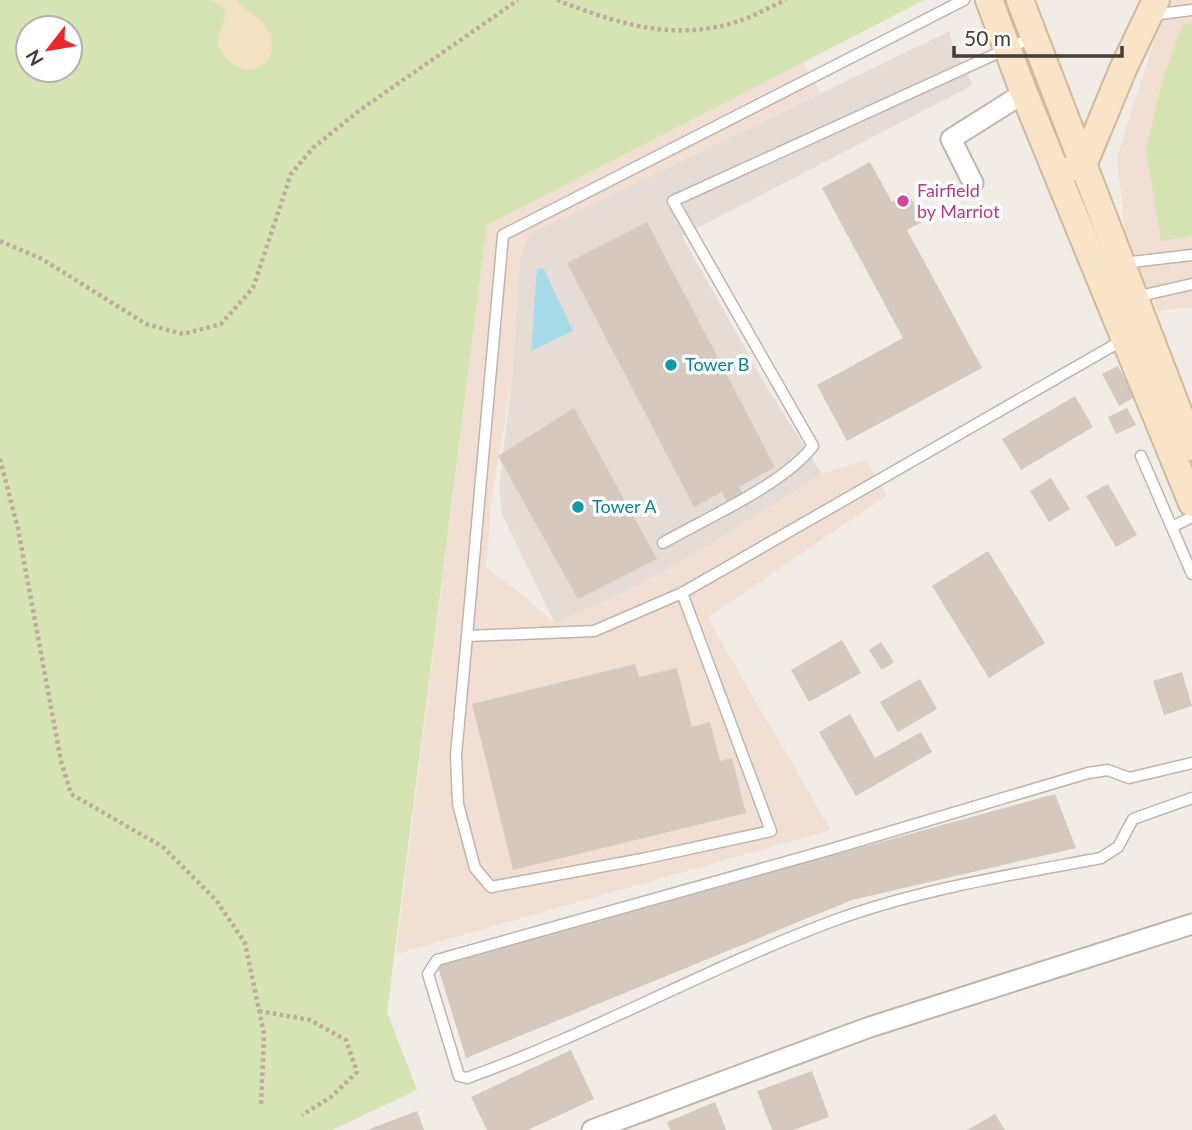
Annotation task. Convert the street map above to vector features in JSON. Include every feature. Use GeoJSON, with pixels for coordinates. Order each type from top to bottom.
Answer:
{"type":"FeatureCollection","features":[{"type":"Feature","properties":{"kind":"main road"},"geometry":{"type":"LineString","coordinates":[[989,0],[1006,50],[1057,174],[1109,265],[1192,447]]}},
{"type":"Feature","properties":{"kind":"main road"},"geometry":{"type":"LineString","coordinates":[[1020,0],[1084,163],[1109,265]]}},
{"type":"Feature","properties":{"kind":"main road"},"geometry":{"type":"LineString","coordinates":[[1057,174],[1084,163],[1123,69],[1153,8]]}},
{"type":"Feature","properties":{"kind":"main road"},"geometry":{"type":"LineString","coordinates":[[1123,300],[1126,338],[1192,503]]}},
{"type":"Feature","properties":{"kind":"street"},"geometry":{"type":"LineString","coordinates":[[973,183],[951,139],[1024,93]]}},
{"type":"Feature","properties":{"kind":"street"},"geometry":{"type":"LineString","coordinates":[[592,1130],[867,1028],[1192,924]]}},
{"type":"Feature","properties":{"kind":"lane"},"geometry":{"type":"LineString","coordinates":[[682,593],[771,831],[642,859],[491,887],[475,868],[458,804],[456,755],[503,235],[964,0]]}},
{"type":"Feature","properties":{"kind":"lane"},"geometry":{"type":"LineString","coordinates":[[1153,8],[1192,10]]}},
{"type":"Feature","properties":{"kind":"lane"},"geometry":{"type":"LineString","coordinates":[[663,542],[782,476],[813,446],[673,201],[1034,36]]}},
{"type":"Feature","properties":{"kind":"lane"},"geometry":{"type":"LineString","coordinates":[[1109,265],[1192,255]]}},
{"type":"Feature","properties":{"kind":"lane"},"geometry":{"type":"LineString","coordinates":[[1123,300],[1192,284]]}},
{"type":"Feature","properties":{"kind":"lane"},"geometry":{"type":"LineString","coordinates":[[467,636],[594,631],[682,593],[1126,338]]}},
{"type":"Feature","properties":{"kind":"lane"},"geometry":{"type":"LineString","coordinates":[[1141,456],[1192,574]]}},
{"type":"Feature","properties":{"kind":"lane"},"geometry":{"type":"LineString","coordinates":[[1172,527],[1192,517]]}},
{"type":"Feature","properties":{"kind":"lane"},"geometry":{"type":"LineString","coordinates":[[1192,763],[1129,778],[1108,770],[1088,773],[832,849],[437,960],[428,974],[459,1076],[467,1077],[648,1003],[746,957],[883,904],[947,888],[1101,858],[1118,847],[1133,819],[1192,798]]}},
{"type":"Feature","properties":{"kind":"path"},"geometry":{"type":"LineString","coordinates":[[0,241],[42,259],[146,324],[183,334],[221,324],[253,288],[291,174],[313,148],[360,110],[518,0]]}},
{"type":"Feature","properties":{"kind":"path"},"geometry":{"type":"LineString","coordinates":[[557,0],[635,27],[682,32],[736,22],[786,0]]}},
{"type":"Feature","properties":{"kind":"path"},"geometry":{"type":"LineString","coordinates":[[0,459],[18,529],[61,761],[71,794],[163,848],[216,901],[245,943],[264,1034],[261,1106]]}},
{"type":"Feature","properties":{"kind":"path"},"geometry":{"type":"LineString","coordinates":[[259,1011],[310,1020],[346,1040],[357,1072],[331,1097],[302,1115]]}},
{"type":"Feature","properties":{"kind":"shaded area"},"geometry":{"type":"Polygon","coordinates":[[[1167,0],[1192,0],[1192,307],[1158,311],[1126,243],[1117,157],[1167,0]]]}},
{"type":"Feature","properties":{"kind":"shaded area"},"geometry":{"type":"Polygon","coordinates":[[[950,31],[952,43],[973,85],[682,236],[768,389],[822,474],[692,556],[555,624],[502,514],[499,488],[512,378],[520,257],[529,234],[950,31]]]}},
{"type":"Feature","properties":{"kind":"shaded area"},"geometry":{"type":"Polygon","coordinates":[[[803,62],[820,93],[529,234],[520,257],[512,378],[491,504],[486,567],[555,624],[692,556],[822,474],[866,460],[887,495],[707,618],[831,830],[396,954],[487,225],[803,62]]]}},
{"type":"Feature","properties":{"kind":"green space"},"geometry":{"type":"Polygon","coordinates":[[[0,0],[924,0],[487,225],[387,1012],[417,1090],[332,1130],[0,1130],[0,0]]]}},
{"type":"Feature","properties":{"kind":"green space"},"geometry":{"type":"Polygon","coordinates":[[[1192,23],[1192,236],[1161,241],[1146,150],[1163,78],[1183,24],[1192,23]]]}},
{"type":"Feature","properties":{"kind":"sand"},"geometry":{"type":"Polygon","coordinates":[[[209,0],[237,0],[265,25],[272,44],[270,56],[264,64],[256,69],[245,69],[234,65],[225,57],[217,43],[226,13],[220,4],[209,0]]]}},
{"type":"Feature","properties":{"kind":"water"},"geometry":{"type":"Polygon","coordinates":[[[537,268],[544,269],[573,331],[531,351],[537,268]]]}},
{"type":"Feature","properties":{"kind":"building"},"geometry":{"type":"Polygon","coordinates":[[[870,162],[892,202],[908,193],[924,221],[907,230],[982,368],[847,441],[817,385],[903,338],[822,188],[870,162]]]}},
{"type":"Feature","properties":{"kind":"building","name":"Tower B"},"geometry":{"type":"Polygon","coordinates":[[[647,222],[775,467],[739,487],[743,494],[727,503],[722,492],[694,507],[567,263],[647,222]]]}},
{"type":"Feature","properties":{"kind":"building"},"geometry":{"type":"Polygon","coordinates":[[[1118,366],[1135,397],[1119,406],[1102,374],[1118,366]]]}},
{"type":"Feature","properties":{"kind":"building"},"geometry":{"type":"Polygon","coordinates":[[[1075,396],[1093,427],[1021,470],[1002,439],[1075,396]]]}},
{"type":"Feature","properties":{"kind":"building","name":"Tower A"},"geometry":{"type":"Polygon","coordinates":[[[574,408],[657,559],[578,599],[498,456],[574,408]]]}},
{"type":"Feature","properties":{"kind":"building"},"geometry":{"type":"Polygon","coordinates":[[[1127,408],[1136,425],[1116,434],[1108,417],[1127,408]]]}},
{"type":"Feature","properties":{"kind":"building"},"geometry":{"type":"Polygon","coordinates":[[[1051,478],[1070,509],[1049,522],[1030,491],[1051,478]]]}},
{"type":"Feature","properties":{"kind":"building"},"geometry":{"type":"Polygon","coordinates":[[[1108,484],[1137,535],[1116,547],[1086,496],[1108,484]]]}},
{"type":"Feature","properties":{"kind":"building"},"geometry":{"type":"Polygon","coordinates":[[[988,551],[1045,643],[989,678],[932,586],[988,551]]]}},
{"type":"Feature","properties":{"kind":"building"},"geometry":{"type":"Polygon","coordinates":[[[842,640],[861,673],[809,702],[791,670],[842,640]]]}},
{"type":"Feature","properties":{"kind":"building"},"geometry":{"type":"Polygon","coordinates":[[[881,642],[894,662],[882,670],[869,650],[881,642]]]}},
{"type":"Feature","properties":{"kind":"building"},"geometry":{"type":"Polygon","coordinates":[[[635,664],[639,677],[677,668],[692,727],[710,722],[720,761],[732,758],[746,813],[513,870],[472,704],[635,664]]]}},
{"type":"Feature","properties":{"kind":"building"},"geometry":{"type":"Polygon","coordinates":[[[1182,672],[1192,706],[1164,715],[1153,681],[1182,672]]]}},
{"type":"Feature","properties":{"kind":"building"},"geometry":{"type":"Polygon","coordinates":[[[920,679],[937,709],[898,732],[880,702],[920,679]]]}},
{"type":"Feature","properties":{"kind":"building"},"geometry":{"type":"Polygon","coordinates":[[[850,714],[875,758],[921,732],[932,752],[856,796],[819,732],[850,714]]]}},
{"type":"Feature","properties":{"kind":"building"},"geometry":{"type":"Polygon","coordinates":[[[1055,794],[1076,848],[852,900],[466,1058],[437,964],[1055,794]]]}},
{"type":"Feature","properties":{"kind":"building"},"geometry":{"type":"Polygon","coordinates":[[[571,1050],[594,1099],[528,1130],[487,1130],[471,1097],[571,1050]]]}},
{"type":"Feature","properties":{"kind":"building"},"geometry":{"type":"Polygon","coordinates":[[[812,1071],[829,1117],[793,1130],[772,1130],[757,1091],[812,1071]]]}},
{"type":"Feature","properties":{"kind":"building"},"geometry":{"type":"Polygon","coordinates":[[[715,1102],[726,1130],[670,1130],[667,1122],[715,1102]]]}},
{"type":"Feature","properties":{"kind":"building"},"geometry":{"type":"Polygon","coordinates":[[[417,1111],[424,1130],[367,1130],[417,1111]]]}},
{"type":"Feature","properties":{"kind":"building"},"geometry":{"type":"Polygon","coordinates":[[[995,1114],[1005,1130],[967,1130],[995,1114]]]}},
{"type":"Feature","properties":{"kind":"place","name":"Fairfield by Marriot"},"geometry":{"type":"Point","coordinates":[903,201]}},
{"type":"Feature","properties":{"kind":"place","name":"Tower B"},"geometry":{"type":"Point","coordinates":[671,365]}},
{"type":"Feature","properties":{"kind":"place","name":"Tower A"},"geometry":{"type":"Point","coordinates":[578,507]}}]}
